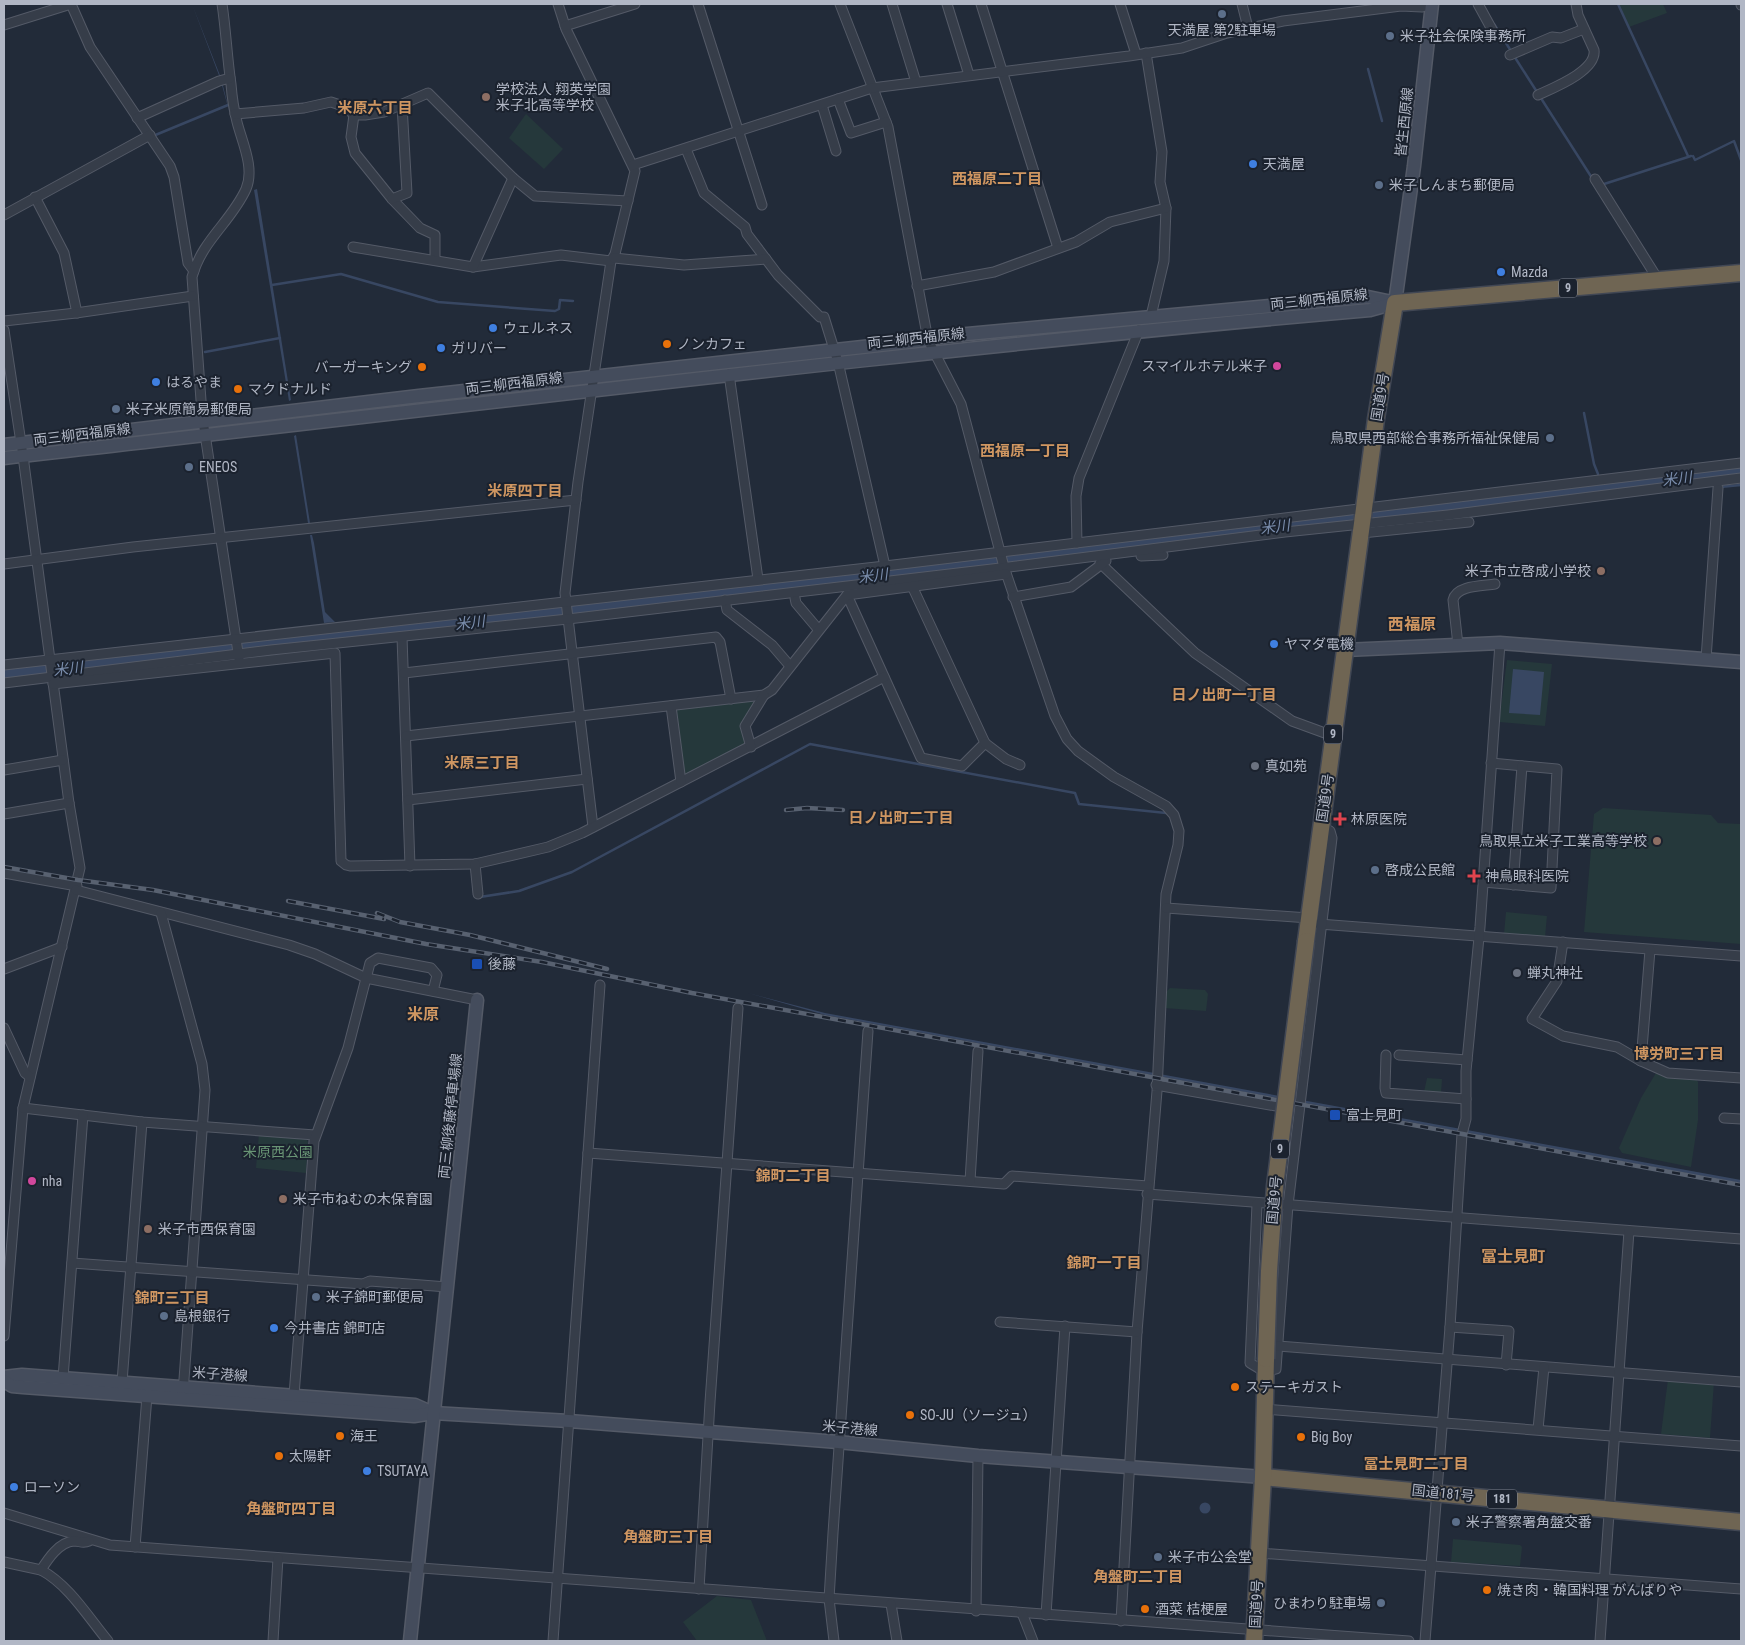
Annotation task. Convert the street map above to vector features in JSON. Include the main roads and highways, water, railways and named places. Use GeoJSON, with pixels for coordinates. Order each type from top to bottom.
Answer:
{"type":"FeatureCollection","features":[{"type":"Feature","properties":{"kind":"highway","name":"9"},"geometry":{"type":"LineString","coordinates":[[1395,303],[1741,274]]}},
{"type":"Feature","properties":{"kind":"highway","name":"国道9号"},"geometry":{"type":"LineString","coordinates":[[1255,1636],[1264,1477],[1264,1409],[1269,1271],[1275,1186],[1306,941],[1317,922],[1321,826],[1366,509],[1376,419],[1395,303]]}},
{"type":"Feature","properties":{"kind":"highway","name":"国道181号"},"geometry":{"type":"LineString","coordinates":[[1264,1477],[1741,1522]]}},
{"type":"Feature","properties":{"kind":"main road","name":"皆生西原線"},"geometry":{"type":"LineString","coordinates":[[1395,303],[1414,166],[1432,4]]}},
{"type":"Feature","properties":{"kind":"main road","name":"両三柳西福原線"},"geometry":{"type":"LineString","coordinates":[[204,428],[592,390],[729,374],[928,340],[1151,316],[1283,306],[1368,297],[1395,303]]}},
{"type":"Feature","properties":{"kind":"main road","name":"両三柳西福原線"},"geometry":{"type":"LineString","coordinates":[[4,445],[22,449],[204,428],[594,377],[836,356],[933,352],[1139,330],[1370,310],[1395,303]]}},
{"type":"Feature","properties":{"kind":"main road","name":"両三柳西福原線"},"geometry":{"type":"LineString","coordinates":[[4,458],[22,449]]}},
{"type":"Feature","properties":{"kind":"main road"},"geometry":{"type":"LineString","coordinates":[[1345,650],[1500,643],[1741,662]]}},
{"type":"Feature","properties":{"kind":"main road","name":"両三柳後藤停車場線"},"geometry":{"type":"LineString","coordinates":[[410,1641],[477,1000]]}},
{"type":"Feature","properties":{"kind":"main road","name":"米子港線"},"geometry":{"type":"LineString","coordinates":[[4,1379],[22,1375],[122,1382],[183,1392],[414,1416],[433,1413],[569,1421],[838,1442],[978,1456],[1264,1477]]}},
{"type":"Feature","properties":{"kind":"main road","name":"米子港線"},"geometry":{"type":"LineString","coordinates":[[4,1379],[12,1386],[147,1396],[183,1392],[294,1395],[415,1405],[433,1413]]}},
{"type":"Feature","properties":{"kind":"water"},"geometry":{"type":"Polygon","coordinates":[[[192,4],[221,78],[231,118],[220,78],[192,4]]]}},
{"type":"Feature","properties":{"kind":"water"},"geometry":{"type":"Polygon","coordinates":[[[257,189],[291,400],[289,401],[254,190],[257,189]]]}},
{"type":"Feature","properties":{"kind":"water"},"geometry":{"type":"Polygon","coordinates":[[[296,435],[310,523],[308,523],[294,436],[296,435]]]}},
{"type":"Feature","properties":{"kind":"water"},"geometry":{"type":"Polygon","coordinates":[[[310,535],[312,535],[314,543],[325,612],[335,622],[324,623],[310,535]]]}},
{"type":"Feature","properties":{"kind":"water"},"geometry":{"type":"Polygon","coordinates":[[[1513,669],[1544,672],[1540,715],[1509,713],[1513,669]]]}},
{"type":"Feature","properties":{"kind":"water"},"geometry":{"type":"Polygon","coordinates":[[[748,993],[825,1013],[1741,1180],[1741,1183],[825,1015],[748,993]]]}},
{"type":"Feature","properties":{"kind":"water"},"geometry":{"type":"Polygon","coordinates":[[[1205,1502],[1211,1508],[1205,1514],[1199,1508],[1205,1502]]]}},
{"type":"Feature","properties":{"kind":"waterway"},"geometry":{"type":"LineString","coordinates":[[1618,4],[1688,156]]}},
{"type":"Feature","properties":{"kind":"waterway"},"geometry":{"type":"LineString","coordinates":[[1494,24],[1511,51]]}},
{"type":"Feature","properties":{"kind":"waterway"},"geometry":{"type":"LineString","coordinates":[[1514,56],[1592,178],[1594,177]]}},
{"type":"Feature","properties":{"kind":"waterway"},"geometry":{"type":"LineString","coordinates":[[1368,69],[1382,121]]}},
{"type":"Feature","properties":{"kind":"waterway"},"geometry":{"type":"LineString","coordinates":[[153,136],[228,105]]}},
{"type":"Feature","properties":{"kind":"waterway"},"geometry":{"type":"LineString","coordinates":[[1693,156],[1695,160],[1734,141],[1741,160]]}},
{"type":"Feature","properties":{"kind":"waterway"},"geometry":{"type":"LineString","coordinates":[[1601,185],[1691,156]]}},
{"type":"Feature","properties":{"kind":"waterway"},"geometry":{"type":"LineString","coordinates":[[272,285],[341,274],[438,302],[555,311],[559,309],[560,300],[573,301]]}},
{"type":"Feature","properties":{"kind":"waterway"},"geometry":{"type":"LineString","coordinates":[[205,352],[280,338]]}},
{"type":"Feature","properties":{"kind":"waterway"},"geometry":{"type":"LineString","coordinates":[[1584,413],[1594,464],[1598,474]]}},
{"type":"Feature","properties":{"kind":"waterway","name":"米川"},"geometry":{"type":"LineString","coordinates":[[4,676],[864,577],[1741,471]]}},
{"type":"Feature","properties":{"kind":"waterway"},"geometry":{"type":"LineString","coordinates":[[1720,487],[1741,485]]}},
{"type":"Feature","properties":{"kind":"waterway"},"geometry":{"type":"LineString","coordinates":[[480,897],[519,891],[572,872],[810,744],[1075,793],[1079,804],[1166,813]]}},
{"type":"Feature","properties":{"kind":"railway"},"geometry":{"type":"LineString","coordinates":[[786,810],[807,808],[843,810]]}},
{"type":"Feature","properties":{"kind":"railway"},"geometry":{"type":"LineString","coordinates":[[4,867],[78,880],[153,890],[426,944],[542,962],[692,993],[1741,1185]]}},
{"type":"Feature","properties":{"kind":"railway"},"geometry":{"type":"LineString","coordinates":[[288,901],[384,919]]}},
{"type":"Feature","properties":{"kind":"railway"},"geometry":{"type":"LineString","coordinates":[[377,913],[400,922],[470,935],[607,969]]}},
{"type":"Feature","properties":{"kind":"place","name":"天満屋 第2駐車場"},"geometry":{"type":"Point","coordinates":[1222,14]}},
{"type":"Feature","properties":{"kind":"place","name":"米子社会保険事務所"},"geometry":{"type":"Point","coordinates":[1390,36]}},
{"type":"Feature","properties":{"kind":"place","name":"学校法人 翔英学園 米子北高等学校"},"geometry":{"type":"Point","coordinates":[486,97]}},
{"type":"Feature","properties":{"kind":"place","name":"天満屋"},"geometry":{"type":"Point","coordinates":[1253,164]}},
{"type":"Feature","properties":{"kind":"place","name":"米子しんまち郵便局"},"geometry":{"type":"Point","coordinates":[1379,185]}},
{"type":"Feature","properties":{"kind":"place","name":"Mazda"},"geometry":{"type":"Point","coordinates":[1501,272]}},
{"type":"Feature","properties":{"kind":"place","name":"ウェルネス"},"geometry":{"type":"Point","coordinates":[493,328]}},
{"type":"Feature","properties":{"kind":"place","name":"ノンカフェ"},"geometry":{"type":"Point","coordinates":[667,344]}},
{"type":"Feature","properties":{"kind":"place","name":"ガリバー"},"geometry":{"type":"Point","coordinates":[441,348]}},
{"type":"Feature","properties":{"kind":"place","name":"スマイルホテル米子"},"geometry":{"type":"Point","coordinates":[1277,366]}},
{"type":"Feature","properties":{"kind":"place","name":"バーガーキング"},"geometry":{"type":"Point","coordinates":[422,367]}},
{"type":"Feature","properties":{"kind":"place","name":"はるやま"},"geometry":{"type":"Point","coordinates":[156,382]}},
{"type":"Feature","properties":{"kind":"place","name":"マクドナルド"},"geometry":{"type":"Point","coordinates":[238,389]}},
{"type":"Feature","properties":{"kind":"place","name":"米子米原簡易郵便局"},"geometry":{"type":"Point","coordinates":[116,409]}},
{"type":"Feature","properties":{"kind":"place","name":"鳥取県西部総合事務所福祉保健局"},"geometry":{"type":"Point","coordinates":[1550,438]}},
{"type":"Feature","properties":{"kind":"place","name":"ENEOS"},"geometry":{"type":"Point","coordinates":[189,467]}},
{"type":"Feature","properties":{"kind":"place","name":"米子市立啓成小学校"},"geometry":{"type":"Point","coordinates":[1601,571]}},
{"type":"Feature","properties":{"kind":"place","name":"ヤマダ電機"},"geometry":{"type":"Point","coordinates":[1274,644]}},
{"type":"Feature","properties":{"kind":"place","name":"真如苑"},"geometry":{"type":"Point","coordinates":[1255,766]}},
{"type":"Feature","properties":{"kind":"place","name":"林原医院"},"geometry":{"type":"Point","coordinates":[1340,819]}},
{"type":"Feature","properties":{"kind":"place","name":"鳥取県立米子工業高等学校"},"geometry":{"type":"Point","coordinates":[1657,841]}},
{"type":"Feature","properties":{"kind":"place","name":"啓成公民館"},"geometry":{"type":"Point","coordinates":[1375,870]}},
{"type":"Feature","properties":{"kind":"place","name":"神鳥眼科医院"},"geometry":{"type":"Point","coordinates":[1474,876]}},
{"type":"Feature","properties":{"kind":"place","name":"後藤"},"geometry":{"type":"Point","coordinates":[477,964]}},
{"type":"Feature","properties":{"kind":"place","name":"蝉丸神社"},"geometry":{"type":"Point","coordinates":[1517,973]}},
{"type":"Feature","properties":{"kind":"place","name":"富士見町"},"geometry":{"type":"Point","coordinates":[1335,1115]}},
{"type":"Feature","properties":{"kind":"place","name":"nha"},"geometry":{"type":"Point","coordinates":[32,1181]}},
{"type":"Feature","properties":{"kind":"place","name":"米子市ねむの木保育園"},"geometry":{"type":"Point","coordinates":[283,1199]}},
{"type":"Feature","properties":{"kind":"place","name":"米子市西保育園"},"geometry":{"type":"Point","coordinates":[148,1229]}},
{"type":"Feature","properties":{"kind":"place","name":"米子錦町郵便局"},"geometry":{"type":"Point","coordinates":[316,1297]}},
{"type":"Feature","properties":{"kind":"place","name":"島根銀行"},"geometry":{"type":"Point","coordinates":[164,1316]}},
{"type":"Feature","properties":{"kind":"place","name":"今井書店 錦町店"},"geometry":{"type":"Point","coordinates":[274,1328]}},
{"type":"Feature","properties":{"kind":"place","name":"ステーキガスト"},"geometry":{"type":"Point","coordinates":[1235,1387]}},
{"type":"Feature","properties":{"kind":"place","name":"SO-JU（ソージュ）"},"geometry":{"type":"Point","coordinates":[910,1415]}},
{"type":"Feature","properties":{"kind":"place","name":"海王"},"geometry":{"type":"Point","coordinates":[340,1436]}},
{"type":"Feature","properties":{"kind":"place","name":"Big Boy"},"geometry":{"type":"Point","coordinates":[1301,1437]}},
{"type":"Feature","properties":{"kind":"place","name":"太陽軒"},"geometry":{"type":"Point","coordinates":[279,1456]}},
{"type":"Feature","properties":{"kind":"place","name":"TSUTAYA"},"geometry":{"type":"Point","coordinates":[367,1471]}},
{"type":"Feature","properties":{"kind":"place","name":"ローソン"},"geometry":{"type":"Point","coordinates":[14,1487]}},
{"type":"Feature","properties":{"kind":"place","name":"米子警察署角盤交番"},"geometry":{"type":"Point","coordinates":[1456,1522]}},
{"type":"Feature","properties":{"kind":"place","name":"米子市公会堂"},"geometry":{"type":"Point","coordinates":[1158,1557]}},
{"type":"Feature","properties":{"kind":"place","name":"焼き肉・韓国料理 がんばりや"},"geometry":{"type":"Point","coordinates":[1487,1590]}},
{"type":"Feature","properties":{"kind":"place","name":"ひまわり駐車場"},"geometry":{"type":"Point","coordinates":[1381,1603]}},
{"type":"Feature","properties":{"kind":"place","name":"酒菜 桔梗屋"},"geometry":{"type":"Point","coordinates":[1145,1609]}},
{"type":"Feature","properties":{"kind":"district","name":"米原六丁目"},"geometry":{"type":"Point","coordinates":[375,108]}},
{"type":"Feature","properties":{"kind":"district","name":"西福原二丁目"},"geometry":{"type":"Point","coordinates":[997,179]}},
{"type":"Feature","properties":{"kind":"district","name":"西福原一丁目"},"geometry":{"type":"Point","coordinates":[1025,451]}},
{"type":"Feature","properties":{"kind":"district","name":"米原四丁目"},"geometry":{"type":"Point","coordinates":[525,491]}},
{"type":"Feature","properties":{"kind":"district","name":"西福原"},"geometry":{"type":"Point","coordinates":[1412,624]}},
{"type":"Feature","properties":{"kind":"district","name":"日ノ出町一丁目"},"geometry":{"type":"Point","coordinates":[1224,695]}},
{"type":"Feature","properties":{"kind":"district","name":"米原三丁目"},"geometry":{"type":"Point","coordinates":[482,763]}},
{"type":"Feature","properties":{"kind":"district","name":"日ノ出町二丁目"},"geometry":{"type":"Point","coordinates":[901,818]}},
{"type":"Feature","properties":{"kind":"district","name":"米原"},"geometry":{"type":"Point","coordinates":[423,1014]}},
{"type":"Feature","properties":{"kind":"district","name":"博労町三丁目"},"geometry":{"type":"Point","coordinates":[1679,1054]}},
{"type":"Feature","properties":{"kind":"district","name":"錦町二丁目"},"geometry":{"type":"Point","coordinates":[793,1176]}},
{"type":"Feature","properties":{"kind":"district","name":"冨士見町"},"geometry":{"type":"Point","coordinates":[1513,1256]}},
{"type":"Feature","properties":{"kind":"district","name":"錦町一丁目"},"geometry":{"type":"Point","coordinates":[1104,1263]}},
{"type":"Feature","properties":{"kind":"district","name":"錦町三丁目"},"geometry":{"type":"Point","coordinates":[172,1298]}},
{"type":"Feature","properties":{"kind":"district","name":"冨士見町二丁目"},"geometry":{"type":"Point","coordinates":[1416,1464]}},
{"type":"Feature","properties":{"kind":"district","name":"角盤町四丁目"},"geometry":{"type":"Point","coordinates":[291,1509]}},
{"type":"Feature","properties":{"kind":"district","name":"角盤町三丁目"},"geometry":{"type":"Point","coordinates":[668,1537]}},
{"type":"Feature","properties":{"kind":"district","name":"角盤町二丁目"},"geometry":{"type":"Point","coordinates":[1138,1577]}},
{"type":"Feature","properties":{"kind":"park label","name":"米原西公園"},"geometry":{"type":"Point","coordinates":[278,1152]}}]}
